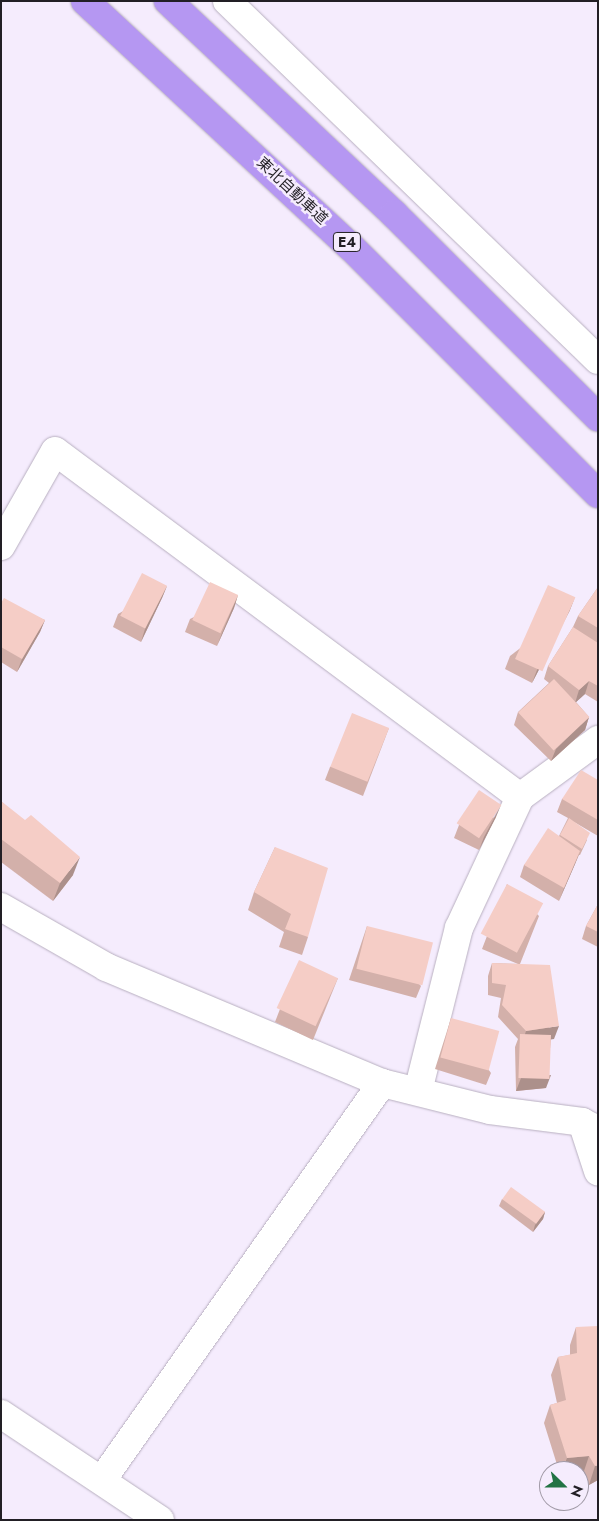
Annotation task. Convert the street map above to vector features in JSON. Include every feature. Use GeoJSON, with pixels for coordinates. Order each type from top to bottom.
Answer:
{"type":"FeatureCollection","features":[{"type":"Feature","properties":{"kind":"highway","name":"東北自動車道"},"geometry":{"type":"LineString","coordinates":[[85,1],[352,247],[598,494]]}},
{"type":"Feature","properties":{"kind":"highway"},"geometry":{"type":"LineString","coordinates":[[168,1],[394,214],[598,417]]}},
{"type":"Feature","properties":{"kind":"street"},"geometry":{"type":"LineString","coordinates":[[230,2],[598,360]]}},
{"type":"Feature","properties":{"kind":"street"},"geometry":{"type":"LineString","coordinates":[[1,546],[55,451],[520,797]]}},
{"type":"Feature","properties":{"kind":"street"},"geometry":{"type":"LineString","coordinates":[[418,1091],[459,928],[520,797],[598,740]]}},
{"type":"Feature","properties":{"kind":"street"},"geometry":{"type":"LineString","coordinates":[[1,908],[106,967],[382,1083],[490,1110],[590,1126],[598,1171]]}},
{"type":"Feature","properties":{"kind":"street"},"geometry":{"type":"LineString","coordinates":[[102,1480],[382,1083]]}},
{"type":"Feature","properties":{"kind":"street"},"geometry":{"type":"LineString","coordinates":[[1,1414],[160,1520]]}},
{"type":"Feature","properties":{"kind":"building"},"geometry":{"type":"Polygon","coordinates":[[[142,573],[167,586],[145,628],[120,616],[142,573]]]}},
{"type":"Feature","properties":{"kind":"building"},"geometry":{"type":"Polygon","coordinates":[[[210,582],[238,595],[220,633],[192,620],[210,582]]]}},
{"type":"Feature","properties":{"kind":"building"},"geometry":{"type":"Polygon","coordinates":[[[548,585],[575,597],[542,671],[515,659],[548,585]]]}},
{"type":"Feature","properties":{"kind":"building"},"geometry":{"type":"Polygon","coordinates":[[[598,587],[598,628],[578,616],[598,587]]]}},
{"type":"Feature","properties":{"kind":"building"},"geometry":{"type":"Polygon","coordinates":[[[4,598],[45,620],[22,659],[1,647],[1,603],[4,598]]]}},
{"type":"Feature","properties":{"kind":"building"},"geometry":{"type":"Polygon","coordinates":[[[573,627],[598,643],[598,686],[589,681],[579,690],[548,666],[573,627]]]}},
{"type":"Feature","properties":{"kind":"building"},"geometry":{"type":"Polygon","coordinates":[[[554,679],[589,717],[554,750],[518,712],[554,679]]]}},
{"type":"Feature","properties":{"kind":"building"},"geometry":{"type":"Polygon","coordinates":[[[352,713],[389,728],[367,782],[330,767],[352,713]]]}},
{"type":"Feature","properties":{"kind":"building"},"geometry":{"type":"Polygon","coordinates":[[[581,770],[598,780],[598,820],[562,799],[581,770]]]}},
{"type":"Feature","properties":{"kind":"building"},"geometry":{"type":"Polygon","coordinates":[[[479,790],[501,805],[479,838],[457,823],[479,790]]]}},
{"type":"Feature","properties":{"kind":"building"},"geometry":{"type":"Polygon","coordinates":[[[1,801],[25,820],[31,815],[80,857],[60,883],[1,839],[1,801]]]}},
{"type":"Feature","properties":{"kind":"building"},"geometry":{"type":"Polygon","coordinates":[[[569,818],[590,833],[582,849],[560,835],[569,818]]]}},
{"type":"Feature","properties":{"kind":"building"},"geometry":{"type":"Polygon","coordinates":[[[548,828],[580,851],[564,888],[524,865],[548,828]]]}},
{"type":"Feature","properties":{"kind":"building"},"geometry":{"type":"Polygon","coordinates":[[[275,847],[328,868],[308,937],[285,929],[291,914],[254,892],[275,847]]]}},
{"type":"Feature","properties":{"kind":"building"},"geometry":{"type":"Polygon","coordinates":[[[507,884],[543,903],[517,953],[481,933],[507,884]]]}},
{"type":"Feature","properties":{"kind":"building"},"geometry":{"type":"Polygon","coordinates":[[[598,904],[598,932],[586,926],[598,904]]]}},
{"type":"Feature","properties":{"kind":"building"},"geometry":{"type":"Polygon","coordinates":[[[367,926],[433,942],[422,985],[356,969],[367,926]]]}},
{"type":"Feature","properties":{"kind":"building"},"geometry":{"type":"Polygon","coordinates":[[[299,960],[338,978],[316,1026],[277,1008],[299,960]]]}},
{"type":"Feature","properties":{"kind":"building"},"geometry":{"type":"Polygon","coordinates":[[[492,963],[550,965],[559,1026],[526,1031],[502,1005],[506,985],[492,983],[492,963]]]}},
{"type":"Feature","properties":{"kind":"building"},"geometry":{"type":"Polygon","coordinates":[[[451,1018],[499,1031],[489,1071],[440,1058],[451,1018]]]}},
{"type":"Feature","properties":{"kind":"building"},"geometry":{"type":"Polygon","coordinates":[[[520,1034],[551,1035],[549,1079],[518,1078],[520,1034]]]}},
{"type":"Feature","properties":{"kind":"building"},"geometry":{"type":"Polygon","coordinates":[[[511,1187],[545,1212],[536,1224],[502,1199],[511,1187]]]}},
{"type":"Feature","properties":{"kind":"building"},"geometry":{"type":"Polygon","coordinates":[[[598,1326],[598,1465],[595,1466],[589,1456],[567,1458],[550,1405],[566,1400],[558,1357],[577,1353],[576,1327],[598,1326]]]}}]}
